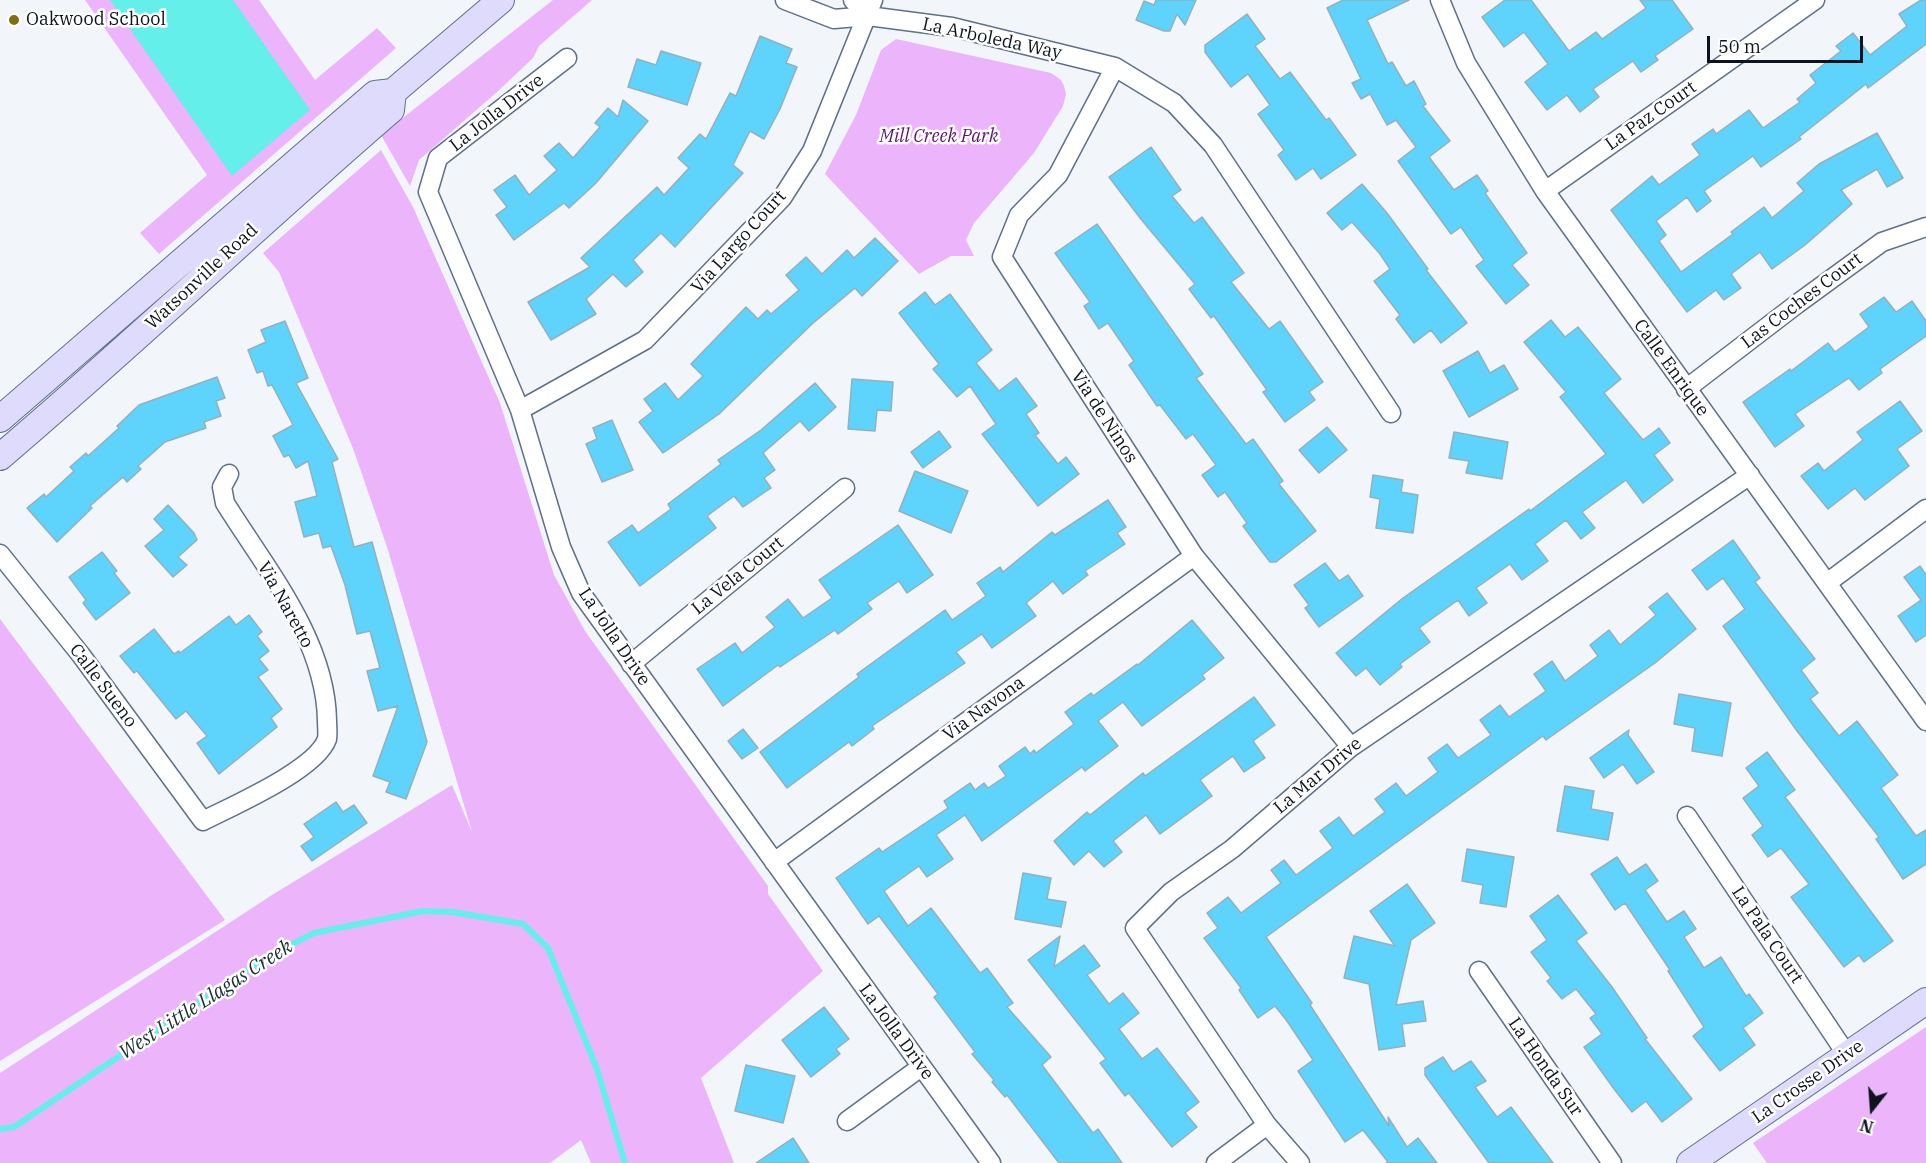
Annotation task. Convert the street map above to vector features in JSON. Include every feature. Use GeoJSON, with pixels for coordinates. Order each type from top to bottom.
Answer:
{"type":"FeatureCollection","features":[{"type":"Feature","properties":{"kind":"main road","name":"Watsonville Road"},"geometry":{"type":"LineString","coordinates":[[0,419],[264,204],[342,137],[391,110],[393,92],[501,0]]}},
{"type":"Feature","properties":{"kind":"main road","name":"Watsonville Road"},"geometry":{"type":"LineString","coordinates":[[0,457],[180,299],[264,204]]}},
{"type":"Feature","properties":{"kind":"main road","name":"La Crosse Drive"},"geometry":{"type":"LineString","coordinates":[[1690,1163],[1926,1001]]}},
{"type":"Feature","properties":{"kind":"street","name":"La Arboleda Way"},"geometry":{"type":"LineString","coordinates":[[785,0],[834,19],[870,8],[1115,67],[1174,104],[1214,145],[1391,413]]}},
{"type":"Feature","properties":{"kind":"street"},"geometry":{"type":"LineString","coordinates":[[853,0],[870,8]]}},
{"type":"Feature","properties":{"kind":"street","name":"Calle Enrique"},"geometry":{"type":"LineString","coordinates":[[1440,0],[1466,63],[1545,191],[1926,721]]}},
{"type":"Feature","properties":{"kind":"street","name":"La Paz Court"},"geometry":{"type":"LineString","coordinates":[[1545,191],[1815,0]]}},
{"type":"Feature","properties":{"kind":"street","name":"Via Largo Court"},"geometry":{"type":"LineString","coordinates":[[520,410],[645,340],[782,198],[812,151],[870,8]]}},
{"type":"Feature","properties":{"kind":"street","name":"La Jolla Drive"},"geometry":{"type":"LineString","coordinates":[[567,58],[438,158],[428,192],[520,410],[561,548],[581,593],[990,1163]]}},
{"type":"Feature","properties":{"kind":"street","name":"Via de Ninos"},"geometry":{"type":"LineString","coordinates":[[1115,67],[1058,175],[1019,215],[1002,257],[1194,556],[1351,747]]}},
{"type":"Feature","properties":{"kind":"street","name":"Las Coches Court"},"geometry":{"type":"LineString","coordinates":[[1686,389],[1882,242],[1926,227]]}},
{"type":"Feature","properties":{"kind":"street","name":"Via Naretto"},"geometry":{"type":"LineString","coordinates":[[203,821],[304,767],[327,739],[326,706],[319,673],[307,639],[290,607],[225,503],[222,487],[229,474]]}},
{"type":"Feature","properties":{"kind":"street","name":"La Mar Drive"},"geometry":{"type":"LineString","coordinates":[[1300,1163],[1267,1125],[1135,927],[1171,892],[1232,849],[1351,747],[1750,475]]}},
{"type":"Feature","properties":{"kind":"street","name":"La Vela Court"},"geometry":{"type":"LineString","coordinates":[[631,664],[845,488]]}},
{"type":"Feature","properties":{"kind":"street"},"geometry":{"type":"LineString","coordinates":[[1827,583],[1926,509]]}},
{"type":"Feature","properties":{"kind":"street","name":"Calle Sueno"},"geometry":{"type":"LineString","coordinates":[[0,554],[81,655],[203,821]]}},
{"type":"Feature","properties":{"kind":"street","name":"Via Navona"},"geometry":{"type":"LineString","coordinates":[[774,862],[1194,556]]}},
{"type":"Feature","properties":{"kind":"street","name":"La Pala Court"},"geometry":{"type":"LineString","coordinates":[[1687,816],[1846,1055]]}},
{"type":"Feature","properties":{"kind":"street","name":"La Honda Sur"},"geometry":{"type":"LineString","coordinates":[[1479,971],[1612,1163]]}},
{"type":"Feature","properties":{"kind":"street"},"geometry":{"type":"LineString","coordinates":[[847,1121],[921,1067]]}},
{"type":"Feature","properties":{"kind":"street"},"geometry":{"type":"LineString","coordinates":[[1216,1163],[1267,1125]]}},
{"type":"Feature","properties":{"kind":"green space"},"geometry":{"type":"Polygon","coordinates":[[[85,0],[259,0],[315,80],[377,28],[396,48],[159,254],[140,233],[207,175],[85,0]]]}},
{"type":"Feature","properties":{"kind":"green space"},"geometry":{"type":"Polygon","coordinates":[[[553,0],[592,0],[539,46],[533,58],[497,92],[419,160],[410,186],[381,135],[553,0]]]}},
{"type":"Feature","properties":{"kind":"green space","name":"Mill Creek Park"},"geometry":{"type":"Polygon","coordinates":[[[896,39],[1051,73],[1061,80],[1066,94],[1063,106],[1034,153],[974,223],[966,240],[974,256],[951,256],[919,274],[825,174],[856,115],[881,50],[896,39]]]}},
{"type":"Feature","properties":{"kind":"green space"},"geometry":{"type":"Polygon","coordinates":[[[381,150],[413,207],[500,403],[554,575],[585,631],[768,886],[768,894],[823,971],[701,1078],[734,1163],[591,1163],[581,1140],[550,1163],[0,1163],[0,1073],[272,895],[452,785],[472,832],[387,547],[354,451],[279,272],[263,253],[381,150]]]}},
{"type":"Feature","properties":{"kind":"green space"},"geometry":{"type":"Polygon","coordinates":[[[0,619],[225,920],[0,1061],[0,619]]]}},
{"type":"Feature","properties":{"kind":"green space"},"geometry":{"type":"Polygon","coordinates":[[[1926,1027],[1926,1163],[1767,1163],[1753,1143],[1926,1027]]]}},
{"type":"Feature","properties":{"kind":"water"},"geometry":{"type":"Polygon","coordinates":[[[110,0],[233,0],[310,110],[232,176],[110,0]]]}},
{"type":"Feature","properties":{"kind":"building"},"geometry":{"type":"Polygon","coordinates":[[[1156,0],[1196,0],[1185,25],[1177,14],[1170,31],[1164,31],[1136,20],[1144,1],[1154,5],[1156,0]]]}},
{"type":"Feature","properties":{"kind":"building"},"geometry":{"type":"Polygon","coordinates":[[[1343,0],[1409,0],[1367,20],[1388,64],[1392,62],[1406,86],[1414,81],[1426,104],[1423,106],[1450,141],[1429,157],[1454,190],[1477,175],[1488,191],[1485,193],[1527,253],[1512,265],[1529,285],[1506,304],[1476,266],[1484,260],[1461,227],[1451,234],[1398,161],[1416,147],[1396,120],[1387,125],[1370,94],[1361,99],[1352,83],[1361,79],[1327,8],[1343,0]]]}},
{"type":"Feature","properties":{"kind":"building"},"geometry":{"type":"Polygon","coordinates":[[[1505,0],[1531,0],[1569,51],[1596,32],[1602,39],[1646,8],[1640,0],[1672,0],[1693,29],[1655,56],[1658,60],[1641,72],[1633,61],[1593,89],[1599,97],[1580,112],[1567,95],[1547,110],[1525,82],[1548,64],[1524,32],[1504,47],[1482,17],[1505,0]]]}},
{"type":"Feature","properties":{"kind":"building"},"geometry":{"type":"Polygon","coordinates":[[[1921,0],[1926,0],[1926,44],[1868,88],[1866,84],[1799,137],[1801,139],[1761,167],[1753,156],[1704,191],[1711,201],[1697,212],[1687,197],[1656,221],[1666,235],[1659,241],[1681,272],[1733,234],[1731,232],[1764,207],[1772,218],[1804,191],[1797,183],[1819,164],[1877,133],[1903,178],[1887,187],[1877,169],[1841,190],[1852,204],[1805,245],[1772,269],[1760,252],[1731,274],[1741,288],[1724,300],[1716,290],[1687,312],[1611,210],[1652,176],[1659,185],[1700,155],[1692,144],[1713,129],[1716,134],[1749,110],[1763,128],[1800,102],[1797,99],[1816,83],[1810,75],[1841,51],[1836,46],[1853,33],[1870,55],[1907,26],[1899,14],[1921,0]]]}},
{"type":"Feature","properties":{"kind":"building"},"geometry":{"type":"Polygon","coordinates":[[[1247,14],[1265,39],[1255,46],[1280,79],[1290,72],[1326,120],[1329,118],[1356,155],[1321,179],[1313,168],[1296,180],[1278,155],[1284,150],[1258,114],[1270,105],[1248,74],[1231,87],[1205,52],[1205,45],[1247,14]]]}},
{"type":"Feature","properties":{"kind":"building"},"geometry":{"type":"Polygon","coordinates":[[[760,36],[792,49],[786,63],[797,67],[780,109],[764,139],[750,131],[733,165],[743,173],[675,247],[661,233],[633,260],[643,272],[626,287],[613,274],[586,299],[596,314],[551,340],[528,302],[590,267],[581,258],[657,187],[664,195],[689,168],[678,158],[700,134],[706,139],[730,93],[736,96],[760,36]]]}},
{"type":"Feature","properties":{"kind":"building"},"geometry":{"type":"Polygon","coordinates":[[[661,51],[701,63],[687,105],[628,87],[637,59],[656,65],[661,51]]]}},
{"type":"Feature","properties":{"kind":"building"},"geometry":{"type":"Polygon","coordinates":[[[623,100],[648,121],[596,183],[569,208],[564,203],[514,240],[496,215],[507,207],[494,190],[515,175],[529,195],[557,170],[544,156],[559,143],[573,158],[600,127],[595,123],[608,108],[618,117],[623,100]]]}},
{"type":"Feature","properties":{"kind":"building"},"geometry":{"type":"Polygon","coordinates":[[[1151,147],[1181,190],[1172,196],[1194,223],[1202,217],[1244,273],[1231,282],[1269,329],[1280,321],[1323,382],[1309,392],[1315,400],[1285,422],[1263,392],[1267,390],[1214,316],[1211,318],[1189,289],[1195,284],[1109,177],[1151,147]]]}},
{"type":"Feature","properties":{"kind":"building"},"geometry":{"type":"Polygon","coordinates":[[[1362,184],[1387,213],[1428,269],[1426,270],[1467,323],[1441,343],[1431,330],[1414,343],[1396,319],[1400,315],[1374,281],[1390,269],[1380,254],[1352,222],[1342,230],[1327,213],[1362,184]]]}},
{"type":"Feature","properties":{"kind":"building"},"geometry":{"type":"Polygon","coordinates":[[[1097,224],[1203,374],[1196,378],[1246,444],[1253,439],[1283,481],[1279,484],[1316,531],[1276,562],[1270,562],[1243,526],[1247,523],[1225,492],[1218,497],[1202,475],[1216,465],[1193,434],[1186,439],[1160,405],[1157,406],[1129,365],[1134,361],[1108,323],[1099,329],[1084,306],[1090,302],[1055,253],[1097,224]]]}},
{"type":"Feature","properties":{"kind":"building"},"geometry":{"type":"Polygon","coordinates":[[[875,238],[898,261],[862,296],[855,288],[812,324],[719,414],[663,453],[639,422],[653,411],[644,399],[665,383],[678,400],[703,376],[691,364],[746,307],[758,319],[767,310],[771,314],[799,290],[786,275],[806,257],[822,274],[847,250],[854,258],[875,238]]]}},
{"type":"Feature","properties":{"kind":"building"},"geometry":{"type":"Polygon","coordinates":[[[925,292],[935,305],[950,294],[992,350],[976,363],[999,391],[1016,378],[1037,406],[1026,414],[1039,433],[1035,435],[1058,464],[1066,457],[1079,474],[1038,506],[982,434],[996,424],[970,386],[957,397],[933,369],[939,364],[899,313],[925,292]]]}},
{"type":"Feature","properties":{"kind":"building"},"geometry":{"type":"Polygon","coordinates":[[[1884,297],[1896,312],[1912,301],[1926,321],[1926,336],[1880,369],[1882,373],[1859,390],[1849,378],[1795,414],[1804,426],[1775,447],[1743,402],[1790,369],[1791,371],[1828,343],[1835,352],[1869,327],[1860,314],[1884,297]]]}},
{"type":"Feature","properties":{"kind":"building"},"geometry":{"type":"Polygon","coordinates":[[[1551,320],[1565,337],[1578,327],[1621,379],[1604,393],[1643,440],[1659,428],[1670,443],[1654,455],[1673,480],[1643,503],[1626,480],[1582,512],[1595,528],[1581,539],[1566,520],[1535,544],[1548,561],[1522,580],[1510,564],[1476,588],[1487,603],[1469,616],[1458,600],[1419,628],[1430,642],[1400,664],[1402,667],[1380,685],[1366,668],[1356,676],[1336,653],[1403,598],[1529,509],[1530,511],[1606,454],[1560,397],[1566,392],[1524,342],[1551,320]]]}},
{"type":"Feature","properties":{"kind":"building"},"geometry":{"type":"Polygon","coordinates":[[[285,321],[308,378],[296,383],[338,459],[332,462],[354,547],[372,542],[427,742],[406,799],[386,792],[390,782],[373,776],[398,706],[378,711],[367,671],[380,668],[370,631],[357,634],[345,585],[331,546],[323,548],[319,533],[304,537],[295,502],[317,496],[308,461],[296,468],[289,455],[284,457],[273,436],[293,425],[272,385],[268,386],[263,371],[257,373],[248,350],[266,342],[261,330],[285,321]]]}},
{"type":"Feature","properties":{"kind":"building"},"geometry":{"type":"Polygon","coordinates":[[[1478,351],[1490,373],[1504,365],[1518,389],[1469,417],[1443,371],[1478,351]]]}},
{"type":"Feature","properties":{"kind":"building"},"geometry":{"type":"Polygon","coordinates":[[[217,377],[225,398],[216,401],[221,416],[204,422],[206,428],[165,442],[138,466],[141,469],[127,482],[123,477],[90,506],[92,508],[57,542],[27,508],[44,494],[46,497],[74,471],[70,467],[86,453],[88,456],[119,428],[117,426],[139,405],[217,377]]]}},
{"type":"Feature","properties":{"kind":"building"},"geometry":{"type":"Polygon","coordinates":[[[852,379],[893,382],[891,411],[877,410],[875,431],[848,429],[852,379]]]}},
{"type":"Feature","properties":{"kind":"building"},"geometry":{"type":"Polygon","coordinates":[[[815,383],[836,407],[809,431],[800,421],[763,453],[775,470],[764,478],[771,488],[743,507],[734,496],[707,516],[716,528],[640,586],[608,542],[632,525],[638,533],[671,509],[668,504],[721,464],[718,460],[761,430],[815,383]]]}},
{"type":"Feature","properties":{"kind":"building"},"geometry":{"type":"Polygon","coordinates":[[[1900,401],[1922,431],[1897,449],[1909,466],[1865,500],[1855,488],[1828,509],[1801,476],[1818,463],[1824,471],[1863,440],[1857,432],[1900,401]]]}},
{"type":"Feature","properties":{"kind":"building"},"geometry":{"type":"Polygon","coordinates":[[[612,420],[633,470],[602,482],[586,444],[597,439],[593,428],[612,420]]]}},
{"type":"Feature","properties":{"kind":"building"},"geometry":{"type":"Polygon","coordinates":[[[1327,427],[1347,450],[1319,473],[1299,450],[1327,427]]]}},
{"type":"Feature","properties":{"kind":"building"},"geometry":{"type":"Polygon","coordinates":[[[939,431],[951,447],[923,468],[911,452],[939,431]]]}},
{"type":"Feature","properties":{"kind":"building"},"geometry":{"type":"Polygon","coordinates":[[[1454,432],[1508,442],[1502,479],[1466,473],[1469,461],[1449,458],[1454,432]]]}},
{"type":"Feature","properties":{"kind":"building"},"geometry":{"type":"Polygon","coordinates":[[[915,471],[968,491],[951,533],[899,511],[915,471]]]}},
{"type":"Feature","properties":{"kind":"building"},"geometry":{"type":"Polygon","coordinates":[[[1373,475],[1403,480],[1401,492],[1418,495],[1413,533],[1376,528],[1380,499],[1370,497],[1373,475]]]}},
{"type":"Feature","properties":{"kind":"building"},"geometry":{"type":"Polygon","coordinates":[[[1108,500],[1126,527],[1117,533],[1125,544],[1085,571],[1088,575],[1063,594],[1053,581],[1026,603],[1036,616],[992,648],[982,634],[956,652],[965,663],[872,726],[874,729],[852,746],[849,742],[787,788],[760,752],[859,677],[857,674],[945,610],[952,620],[986,596],[977,583],[1000,567],[1003,572],[1052,532],[1055,535],[1108,500]]]}},
{"type":"Feature","properties":{"kind":"building"},"geometry":{"type":"Polygon","coordinates":[[[168,505],[194,533],[197,540],[178,557],[187,565],[173,577],[145,546],[164,530],[154,519],[168,505]]]}},
{"type":"Feature","properties":{"kind":"building"},"geometry":{"type":"Polygon","coordinates":[[[898,525],[933,575],[907,593],[899,581],[867,603],[872,609],[838,634],[835,630],[780,667],[778,665],[723,706],[697,669],[735,643],[742,653],[775,627],[766,617],[788,599],[803,618],[832,598],[819,580],[898,525]]]}},
{"type":"Feature","properties":{"kind":"building"},"geometry":{"type":"Polygon","coordinates":[[[1733,540],[1760,578],[1755,582],[1815,659],[1801,670],[1818,693],[1810,699],[1839,736],[1857,721],[1898,775],[1881,788],[1916,836],[1926,830],[1926,864],[1903,879],[1876,839],[1879,837],[1797,731],[1723,626],[1745,609],[1723,578],[1707,590],[1692,570],[1733,540]]]}},
{"type":"Feature","properties":{"kind":"building"},"geometry":{"type":"Polygon","coordinates":[[[102,552],[117,571],[114,573],[130,593],[96,620],[83,603],[86,600],[69,577],[102,552]]]}},
{"type":"Feature","properties":{"kind":"building"},"geometry":{"type":"Polygon","coordinates":[[[1325,563],[1339,581],[1348,575],[1363,596],[1319,627],[1305,608],[1309,605],[1294,585],[1325,563]]]}},
{"type":"Feature","properties":{"kind":"building"},"geometry":{"type":"Polygon","coordinates":[[[1920,566],[1926,575],[1926,635],[1916,642],[1898,616],[1921,600],[1904,577],[1920,566]]]}},
{"type":"Feature","properties":{"kind":"building"},"geometry":{"type":"Polygon","coordinates":[[[1667,593],[1696,629],[1655,663],[1546,740],[1543,736],[1266,937],[1312,1003],[1310,1005],[1389,1126],[1388,1117],[1407,1147],[1418,1138],[1437,1163],[1386,1163],[1388,1162],[1363,1130],[1345,1142],[1298,1071],[1313,1060],[1287,1021],[1275,1006],[1258,1018],[1239,990],[1241,988],[1204,938],[1218,928],[1207,913],[1228,897],[1241,913],[1281,883],[1271,870],[1284,860],[1296,875],[1333,848],[1320,831],[1339,817],[1353,836],[1385,812],[1375,799],[1396,783],[1406,796],[1438,772],[1428,758],[1447,744],[1458,758],[1491,735],[1480,720],[1500,705],[1509,717],[1546,691],[1534,674],[1552,661],[1565,681],[1598,656],[1590,645],[1609,630],[1620,645],[1656,615],[1649,607],[1667,593]]]}},
{"type":"Feature","properties":{"kind":"building"},"geometry":{"type":"Polygon","coordinates":[[[249,615],[262,632],[257,636],[269,651],[259,659],[268,670],[258,677],[282,709],[271,718],[277,727],[219,774],[197,743],[207,736],[186,711],[176,719],[137,671],[134,673],[120,656],[154,629],[174,654],[179,651],[180,653],[229,616],[236,625],[249,615]]]}},
{"type":"Feature","properties":{"kind":"building"},"geometry":{"type":"Polygon","coordinates":[[[1192,620],[1224,658],[1202,675],[1205,679],[1142,726],[1123,702],[1098,721],[1118,746],[1085,771],[1082,767],[982,841],[965,815],[936,835],[953,859],[927,877],[919,866],[884,891],[908,926],[931,908],[980,973],[987,968],[1013,1003],[1007,1007],[1051,1057],[1042,1065],[1093,1133],[1098,1129],[1122,1163],[1059,1163],[1007,1095],[1005,1097],[992,1082],[994,1080],[972,1054],[975,1052],[934,997],[938,994],[879,916],[868,924],[836,878],[879,848],[882,852],[948,808],[944,801],[970,783],[975,790],[984,783],[988,788],[1006,776],[999,766],[1025,747],[1030,754],[1034,750],[1036,753],[1074,724],[1065,712],[1091,693],[1093,696],[1138,665],[1192,620]]]}},
{"type":"Feature","properties":{"kind":"building"},"geometry":{"type":"Polygon","coordinates":[[[1679,694],[1731,703],[1722,756],[1692,751],[1695,728],[1674,724],[1679,694]]]}},
{"type":"Feature","properties":{"kind":"building"},"geometry":{"type":"Polygon","coordinates":[[[1254,697],[1275,725],[1253,741],[1265,758],[1244,772],[1233,756],[1200,780],[1212,796],[1160,834],[1146,815],[1113,841],[1122,852],[1104,867],[1089,851],[1074,865],[1054,841],[1087,812],[1090,815],[1143,773],[1145,776],[1254,697]]]}},
{"type":"Feature","properties":{"kind":"building"},"geometry":{"type":"Polygon","coordinates":[[[743,729],[758,748],[742,759],[728,741],[743,729]]]}},
{"type":"Feature","properties":{"kind":"building"},"geometry":{"type":"Polygon","coordinates":[[[1629,730],[1628,735],[1654,772],[1637,784],[1623,764],[1604,778],[1590,758],[1629,730]]]}},
{"type":"Feature","properties":{"kind":"building"},"geometry":{"type":"Polygon","coordinates":[[[1767,752],[1795,790],[1785,797],[1893,941],[1864,962],[1859,955],[1844,967],[1791,897],[1809,884],[1781,848],[1768,857],[1752,835],[1763,826],[1743,798],[1759,786],[1746,768],[1767,752]]]}},
{"type":"Feature","properties":{"kind":"building"},"geometry":{"type":"Polygon","coordinates":[[[1565,786],[1594,791],[1591,809],[1613,813],[1608,840],[1557,831],[1565,786]]]}},
{"type":"Feature","properties":{"kind":"building"},"geometry":{"type":"Polygon","coordinates":[[[336,802],[343,812],[354,805],[367,823],[312,861],[301,846],[314,837],[304,824],[336,802]]]}},
{"type":"Feature","properties":{"kind":"building"},"geometry":{"type":"Polygon","coordinates":[[[1467,849],[1514,857],[1506,907],[1480,903],[1483,885],[1462,881],[1467,849]]]}},
{"type":"Feature","properties":{"kind":"building"},"geometry":{"type":"Polygon","coordinates":[[[1617,857],[1629,875],[1646,864],[1658,881],[1645,890],[1667,922],[1684,911],[1696,929],[1684,937],[1704,968],[1721,957],[1746,996],[1749,994],[1763,1013],[1743,1028],[1755,1045],[1720,1071],[1693,1036],[1704,1027],[1668,971],[1670,970],[1625,903],[1615,910],[1591,874],[1617,857]]]}},
{"type":"Feature","properties":{"kind":"building"},"geometry":{"type":"Polygon","coordinates":[[[1023,873],[1051,878],[1047,899],[1066,902],[1061,927],[1015,919],[1023,873]]]}},
{"type":"Feature","properties":{"kind":"building"},"geometry":{"type":"Polygon","coordinates":[[[1407,884],[1435,923],[1411,940],[1396,1005],[1423,1001],[1426,1021],[1402,1024],[1405,1046],[1379,1050],[1369,984],[1344,978],[1354,936],[1395,946],[1370,911],[1407,884]]]}},
{"type":"Feature","properties":{"kind":"building"},"geometry":{"type":"Polygon","coordinates":[[[1558,895],[1587,933],[1576,941],[1612,987],[1647,1038],[1645,1039],[1692,1099],[1662,1122],[1646,1101],[1632,1112],[1614,1089],[1584,1047],[1602,1034],[1590,1018],[1596,1014],[1576,989],[1562,999],[1547,981],[1551,978],[1531,952],[1547,940],[1530,916],[1558,895]]]}},
{"type":"Feature","properties":{"kind":"building"},"geometry":{"type":"Polygon","coordinates":[[[1060,936],[1054,967],[1084,945],[1100,966],[1087,975],[1109,1004],[1123,993],[1139,1013],[1119,1029],[1142,1059],[1157,1048],[1199,1102],[1185,1113],[1197,1127],[1172,1147],[1129,1093],[1125,1096],[1100,1063],[1106,1059],[1028,960],[1060,936]]]}},
{"type":"Feature","properties":{"kind":"building"},"geometry":{"type":"Polygon","coordinates":[[[824,1007],[849,1039],[836,1049],[840,1054],[811,1077],[782,1040],[824,1007]]]}},
{"type":"Feature","properties":{"kind":"building"},"geometry":{"type":"Polygon","coordinates":[[[1443,1057],[1453,1072],[1471,1061],[1486,1081],[1475,1087],[1497,1117],[1511,1107],[1553,1163],[1489,1163],[1425,1075],[1425,1068],[1443,1057]]]}},
{"type":"Feature","properties":{"kind":"building"},"geometry":{"type":"Polygon","coordinates":[[[746,1065],[795,1076],[783,1123],[735,1111],[746,1065]]]}},
{"type":"Feature","properties":{"kind":"building"},"geometry":{"type":"Polygon","coordinates":[[[793,1138],[809,1163],[756,1163],[793,1138]]]}},
{"type":"Feature","properties":{"kind":"waterway","name":"West Little Llagas Creek"},"geometry":{"type":"LineString","coordinates":[[0,1129],[14,1127],[265,958],[314,933],[423,911],[453,912],[523,924],[548,948],[597,1069],[625,1163]]}},
{"type":"Feature","properties":{"kind":"place","name":"Oakwood School"},"geometry":{"type":"Point","coordinates":[14,20]}}]}
